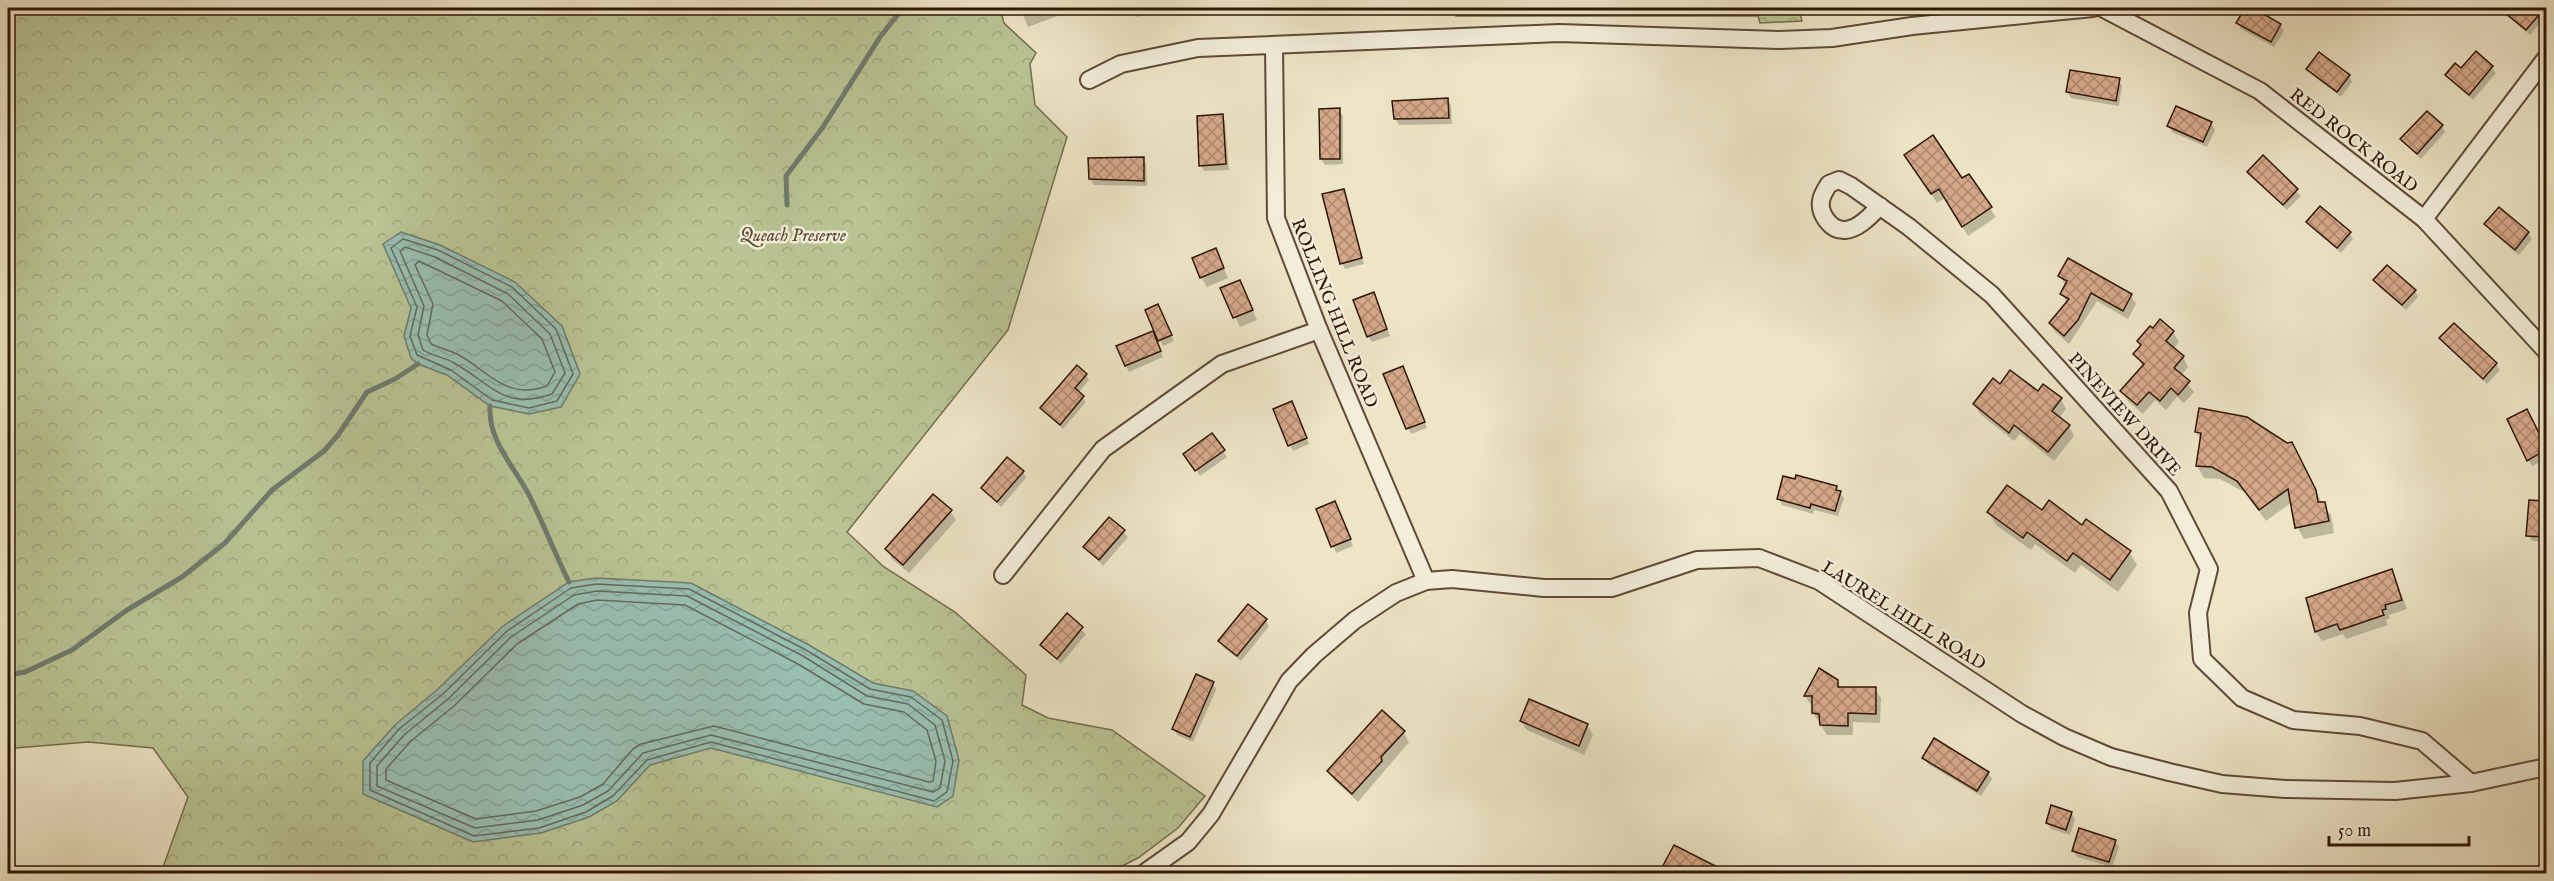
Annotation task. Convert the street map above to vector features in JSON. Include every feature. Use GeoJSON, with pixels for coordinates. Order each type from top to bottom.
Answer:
{"type":"FeatureCollection","features":[{"type":"Feature","properties":{"kind":"street"},"geometry":{"type":"LineString","coordinates":[[1089,80],[1121,64],[1198,48],[1558,33],[1779,40],[1832,38],[1912,26],[2093,8]]}},
{"type":"Feature","properties":{"kind":"street","name":"RED ROCK ROAD"},"geometry":{"type":"LineString","coordinates":[[2102,8],[2260,92],[2424,219],[2547,351]]}},
{"type":"Feature","properties":{"kind":"street","name":"ROLLING HILL ROAD"},"geometry":{"type":"LineString","coordinates":[[1274,46],[1276,218],[1319,330],[1426,581]]}},
{"type":"Feature","properties":{"kind":"street"},"geometry":{"type":"LineString","coordinates":[[2424,219],[2547,58]]}},
{"type":"Feature","properties":{"kind":"street","name":"PINEVIEW DRIVE"},"geometry":{"type":"LineString","coordinates":[[1880,206],[1917,233],[1992,295],[2169,491],[2209,569],[2198,613],[2202,659],[2242,698],[2293,720],[2360,726],[2422,741],[2471,783]]}},
{"type":"Feature","properties":{"kind":"street"},"geometry":{"type":"LineString","coordinates":[[1003,574],[1103,449],[1222,364],[1319,330]]}},
{"type":"Feature","properties":{"kind":"street","name":"LAUREL HILL ROAD"},"geometry":{"type":"LineString","coordinates":[[1143,873],[1188,842],[1211,814],[1289,681],[1314,655],[1355,620],[1396,593],[1426,581],[1452,579],[1544,588],[1612,588],[1697,560],[1759,558],[1819,581],[2022,714],[2064,737],[2111,757],[2222,784],[2274,788],[2395,791],[2471,783],[2547,767]]}},
{"type":"Feature","properties":{"kind":"green space","name":"Queach Preserve"},"geometry":{"type":"Polygon","coordinates":[[[8,8],[1000,8],[1004,23],[1036,53],[1030,64],[1035,105],[1067,137],[1008,330],[847,532],[884,567],[955,612],[1026,675],[1022,705],[1048,718],[1112,730],[1205,796],[1178,828],[1138,858],[1108,873],[161,873],[188,797],[153,748],[88,742],[16,748],[8,732],[8,8]]]}},
{"type":"Feature","properties":{"kind":"green space"},"geometry":{"type":"Polygon","coordinates":[[[1455,8],[1799,8],[1802,21],[1760,23],[1758,16],[1456,16],[1455,8]]]}},
{"type":"Feature","properties":{"kind":"water"},"geometry":{"type":"Polygon","coordinates":[[[401,232],[440,245],[515,282],[562,326],[580,374],[561,407],[529,414],[490,406],[447,375],[418,364],[411,358],[404,336],[411,308],[383,244],[401,232]]]}},
{"type":"Feature","properties":{"kind":"water"},"geometry":{"type":"Polygon","coordinates":[[[596,578],[691,583],[809,645],[873,683],[913,691],[947,716],[959,760],[953,796],[937,807],[711,748],[650,765],[617,801],[589,817],[541,833],[473,842],[363,794],[363,761],[395,725],[438,689],[503,626],[569,582],[596,578]]]}},
{"type":"Feature","properties":{"kind":"building"},"geometry":{"type":"Polygon","coordinates":[[[2245,8],[2253,8],[2281,24],[2271,42],[2236,23],[2245,8]]]}},
{"type":"Feature","properties":{"kind":"building"},"geometry":{"type":"Polygon","coordinates":[[[2499,8],[2545,8],[2526,30],[2499,8]]]}},
{"type":"Feature","properties":{"kind":"building"},"geometry":{"type":"Polygon","coordinates":[[[2476,51],[2493,66],[2469,95],[2445,75],[2455,63],[2461,68],[2476,51]]]}},
{"type":"Feature","properties":{"kind":"building"},"geometry":{"type":"Polygon","coordinates":[[[2319,52],[2350,75],[2337,92],[2306,69],[2319,52]]]}},
{"type":"Feature","properties":{"kind":"building"},"geometry":{"type":"Polygon","coordinates":[[[2070,70],[2120,78],[2116,101],[2066,92],[2070,70]]]}},
{"type":"Feature","properties":{"kind":"building"},"geometry":{"type":"Polygon","coordinates":[[[1448,98],[1449,118],[1394,119],[1392,101],[1448,98]]]}},
{"type":"Feature","properties":{"kind":"building"},"geometry":{"type":"Polygon","coordinates":[[[2176,106],[2212,122],[2203,142],[2167,126],[2176,106]]]}},
{"type":"Feature","properties":{"kind":"building"},"geometry":{"type":"Polygon","coordinates":[[[1340,108],[1340,159],[1320,159],[1319,109],[1340,108]]]}},
{"type":"Feature","properties":{"kind":"building"},"geometry":{"type":"Polygon","coordinates":[[[2427,111],[2443,125],[2417,154],[2400,139],[2427,111]]]}},
{"type":"Feature","properties":{"kind":"building"},"geometry":{"type":"Polygon","coordinates":[[[1223,114],[1226,164],[1199,166],[1197,116],[1223,114]]]}},
{"type":"Feature","properties":{"kind":"building"},"geometry":{"type":"Polygon","coordinates":[[[1933,135],[1962,178],[1969,174],[1992,207],[1962,227],[1939,189],[1931,194],[1904,155],[1933,135]]]}},
{"type":"Feature","properties":{"kind":"building"},"geometry":{"type":"Polygon","coordinates":[[[2263,155],[2298,189],[2283,205],[2247,172],[2263,155]]]}},
{"type":"Feature","properties":{"kind":"building"},"geometry":{"type":"Polygon","coordinates":[[[1144,157],[1144,181],[1089,179],[1088,158],[1144,157]]]}},
{"type":"Feature","properties":{"kind":"building"},"geometry":{"type":"Polygon","coordinates":[[[1344,189],[1362,258],[1340,264],[1322,194],[1344,189]]]}},
{"type":"Feature","properties":{"kind":"building"},"geometry":{"type":"Polygon","coordinates":[[[2320,206],[2351,232],[2337,248],[2306,222],[2320,206]]]}},
{"type":"Feature","properties":{"kind":"building"},"geometry":{"type":"Polygon","coordinates":[[[2499,207],[2529,232],[2515,250],[2484,224],[2499,207]]]}},
{"type":"Feature","properties":{"kind":"building"},"geometry":{"type":"Polygon","coordinates":[[[1216,248],[1224,268],[1200,278],[1192,258],[1216,248]]]}},
{"type":"Feature","properties":{"kind":"building"},"geometry":{"type":"Polygon","coordinates":[[[2068,258],[2132,294],[2123,311],[2091,293],[2078,320],[2064,336],[2049,323],[2069,299],[2060,294],[2067,281],[2058,276],[2068,258]]]}},
{"type":"Feature","properties":{"kind":"building"},"geometry":{"type":"Polygon","coordinates":[[[2387,265],[2416,290],[2402,305],[2373,280],[2387,265]]]}},
{"type":"Feature","properties":{"kind":"building"},"geometry":{"type":"Polygon","coordinates":[[[1240,280],[1253,310],[1233,318],[1220,288],[1240,280]]]}},
{"type":"Feature","properties":{"kind":"building"},"geometry":{"type":"Polygon","coordinates":[[[1374,292],[1387,329],[1367,337],[1353,300],[1374,292]]]}},
{"type":"Feature","properties":{"kind":"building"},"geometry":{"type":"Polygon","coordinates":[[[1158,304],[1172,335],[1158,341],[1145,310],[1158,304]]]}},
{"type":"Feature","properties":{"kind":"building"},"geometry":{"type":"Polygon","coordinates":[[[2160,319],[2174,331],[2166,341],[2184,356],[2174,368],[2190,381],[2178,395],[2171,388],[2160,401],[2149,392],[2137,405],[2120,391],[2144,364],[2133,354],[2141,345],[2137,341],[2150,326],[2153,328],[2160,319]]]}},
{"type":"Feature","properties":{"kind":"building"},"geometry":{"type":"Polygon","coordinates":[[[2454,323],[2497,363],[2483,379],[2439,338],[2454,323]]]}},
{"type":"Feature","properties":{"kind":"building"},"geometry":{"type":"Polygon","coordinates":[[[1153,331],[1161,351],[1125,366],[1116,346],[1153,331]]]}},
{"type":"Feature","properties":{"kind":"building"},"geometry":{"type":"Polygon","coordinates":[[[1077,365],[1087,374],[1075,388],[1084,396],[1060,425],[1040,408],[1077,365]]]}},
{"type":"Feature","properties":{"kind":"building"},"geometry":{"type":"Polygon","coordinates":[[[1403,366],[1425,422],[1406,429],[1383,374],[1403,366]]]}},
{"type":"Feature","properties":{"kind":"building"},"geometry":{"type":"Polygon","coordinates":[[[2010,370],[2038,391],[2043,384],[2062,398],[2052,411],[2070,425],[2048,452],[2014,425],[2009,433],[1973,404],[1993,378],[2000,384],[2010,370]]]}},
{"type":"Feature","properties":{"kind":"building"},"geometry":{"type":"Polygon","coordinates":[[[1292,401],[1307,438],[1288,446],[1273,409],[1292,401]]]}},
{"type":"Feature","properties":{"kind":"building"},"geometry":{"type":"Polygon","coordinates":[[[2199,408],[2247,417],[2287,443],[2292,442],[2316,490],[2318,502],[2325,502],[2329,521],[2295,528],[2288,489],[2259,510],[2237,481],[2212,467],[2196,466],[2201,433],[2195,432],[2199,408]]]}},
{"type":"Feature","properties":{"kind":"building"},"geometry":{"type":"Polygon","coordinates":[[[2527,409],[2547,449],[2527,461],[2507,419],[2527,409]]]}},
{"type":"Feature","properties":{"kind":"building"},"geometry":{"type":"Polygon","coordinates":[[[1212,433],[1225,450],[1195,471],[1183,454],[1212,433]]]}},
{"type":"Feature","properties":{"kind":"building"},"geometry":{"type":"Polygon","coordinates":[[[1007,457],[1024,471],[997,502],[981,488],[1007,457]]]}},
{"type":"Feature","properties":{"kind":"building"},"geometry":{"type":"Polygon","coordinates":[[[1796,475],[1837,486],[1836,490],[1841,491],[1835,511],[1811,504],[1810,508],[1777,499],[1783,476],[1795,479],[1796,475]]]}},
{"type":"Feature","properties":{"kind":"building"},"geometry":{"type":"Polygon","coordinates":[[[2007,485],[2042,510],[2049,500],[2082,525],[2086,519],[2131,551],[2110,580],[2073,553],[2067,561],[2027,532],[2023,538],[1987,512],[2007,485]]]}},
{"type":"Feature","properties":{"kind":"building"},"geometry":{"type":"Polygon","coordinates":[[[933,494],[952,510],[903,565],[885,549],[933,494]]]}},
{"type":"Feature","properties":{"kind":"building"},"geometry":{"type":"Polygon","coordinates":[[[2529,500],[2547,501],[2547,537],[2526,536],[2529,500]]]}},
{"type":"Feature","properties":{"kind":"building"},"geometry":{"type":"Polygon","coordinates":[[[1335,501],[1351,539],[1331,547],[1316,509],[1335,501]]]}},
{"type":"Feature","properties":{"kind":"building"},"geometry":{"type":"Polygon","coordinates":[[[1109,517],[1125,530],[1099,560],[1083,547],[1109,517]]]}},
{"type":"Feature","properties":{"kind":"building"},"geometry":{"type":"Polygon","coordinates":[[[2392,569],[2402,600],[2385,605],[2386,609],[2382,610],[2384,615],[2340,630],[2337,624],[2315,632],[2306,598],[2392,569]]]}},
{"type":"Feature","properties":{"kind":"building"},"geometry":{"type":"Polygon","coordinates":[[[1248,604],[1267,619],[1237,656],[1218,641],[1248,604]]]}},
{"type":"Feature","properties":{"kind":"building"},"geometry":{"type":"Polygon","coordinates":[[[1067,613],[1083,627],[1057,659],[1040,645],[1067,613]]]}},
{"type":"Feature","properties":{"kind":"building"},"geometry":{"type":"Polygon","coordinates":[[[1819,668],[1838,680],[1838,687],[1876,687],[1876,714],[1848,713],[1848,726],[1820,725],[1819,714],[1812,713],[1812,696],[1804,696],[1819,668]]]}},
{"type":"Feature","properties":{"kind":"building"},"geometry":{"type":"Polygon","coordinates":[[[1196,674],[1214,682],[1190,737],[1172,729],[1196,674]]]}},
{"type":"Feature","properties":{"kind":"building"},"geometry":{"type":"Polygon","coordinates":[[[1529,699],[1588,724],[1579,746],[1520,721],[1529,699]]]}},
{"type":"Feature","properties":{"kind":"building"},"geometry":{"type":"Polygon","coordinates":[[[1382,710],[1405,731],[1352,794],[1327,771],[1382,710]]]}},
{"type":"Feature","properties":{"kind":"building"},"geometry":{"type":"Polygon","coordinates":[[[1934,738],[1989,772],[1977,791],[1922,758],[1934,738]]]}},
{"type":"Feature","properties":{"kind":"building"},"geometry":{"type":"Polygon","coordinates":[[[2051,805],[2072,812],[2066,830],[2046,823],[2051,805]]]}},
{"type":"Feature","properties":{"kind":"building"},"geometry":{"type":"Polygon","coordinates":[[[2079,828],[2116,840],[2109,862],[2072,851],[2079,828]]]}},
{"type":"Feature","properties":{"kind":"building"},"geometry":{"type":"Polygon","coordinates":[[[1674,845],[1729,873],[1659,873],[1674,845]]]}},
{"type":"Feature","properties":{"kind":"waterway"},"geometry":{"type":"LineString","coordinates":[[787,205],[786,176],[823,127],[880,37],[903,8]]}},
{"type":"Feature","properties":{"kind":"waterway"},"geometry":{"type":"LineString","coordinates":[[8,675],[25,672],[72,650],[127,610],[182,577],[225,543],[272,490],[324,451],[338,435],[367,392],[395,379],[418,364]]}},
{"type":"Feature","properties":{"kind":"waterway"},"geometry":{"type":"LineString","coordinates":[[490,406],[493,431],[498,443],[530,497],[569,582]]}}]}
